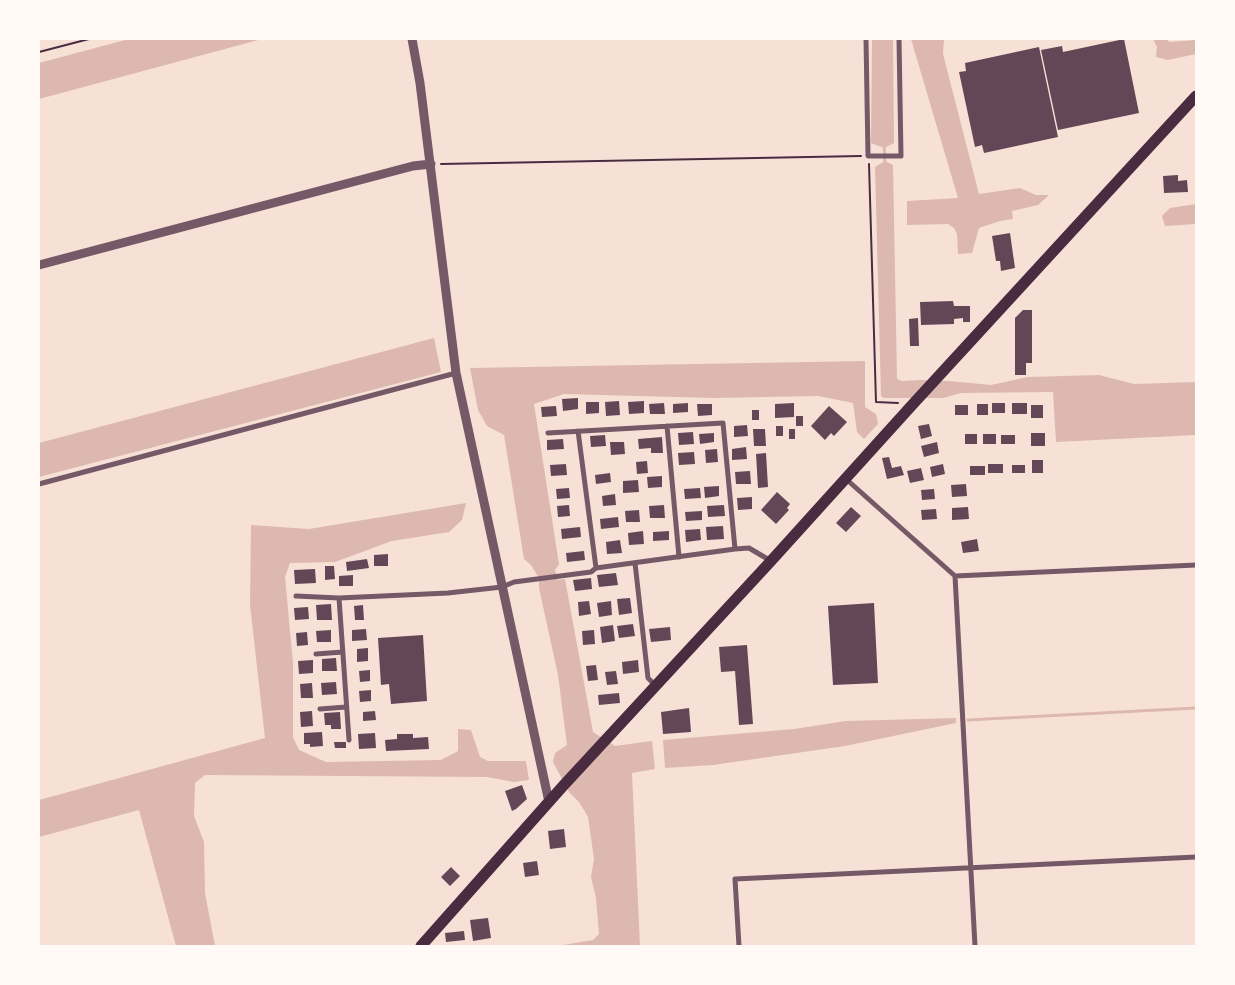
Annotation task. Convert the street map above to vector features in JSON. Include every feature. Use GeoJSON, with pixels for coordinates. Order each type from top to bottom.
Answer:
{"type":"FeatureCollection","features":[{"type":"Feature","properties":{"kind":"highway"},"geometry":{"type":"LineString","coordinates":[[421,946],[563,786],[1196,96]]}},
{"type":"Feature","properties":{"kind":"street"},"geometry":{"type":"LineString","coordinates":[[412,39],[431,164],[445,296],[456,373],[549,802]]}},
{"type":"Feature","properties":{"kind":"street"},"geometry":{"type":"LineString","coordinates":[[866,39],[868,156],[901,156],[899,39]]}},
{"type":"Feature","properties":{"kind":"street"},"geometry":{"type":"LineString","coordinates":[[39,265],[413,166],[431,164]]}},
{"type":"Feature","properties":{"kind":"street"},"geometry":{"type":"LineString","coordinates":[[39,484],[456,373]]}},
{"type":"Feature","properties":{"kind":"street"},"geometry":{"type":"LineString","coordinates":[[548,433],[723,423],[735,549]]}},
{"type":"Feature","properties":{"kind":"street"},"geometry":{"type":"LineString","coordinates":[[667,426],[679,557]]}},
{"type":"Feature","properties":{"kind":"street"},"geometry":{"type":"LineString","coordinates":[[578,430],[596,568]]}},
{"type":"Feature","properties":{"kind":"street"},"geometry":{"type":"LineString","coordinates":[[845,478],[955,576],[1196,565]]}},
{"type":"Feature","properties":{"kind":"street"},"geometry":{"type":"LineString","coordinates":[[296,596],[339,598],[438,593],[502,586],[514,582],[591,572],[596,568],[735,549],[749,548],[771,561]]}},
{"type":"Feature","properties":{"kind":"street"},"geometry":{"type":"LineString","coordinates":[[634,563],[648,678],[656,686]]}},
{"type":"Feature","properties":{"kind":"street"},"geometry":{"type":"LineString","coordinates":[[955,576],[975,946]]}},
{"type":"Feature","properties":{"kind":"street"},"geometry":{"type":"LineString","coordinates":[[339,598],[349,740]]}},
{"type":"Feature","properties":{"kind":"street"},"geometry":{"type":"LineString","coordinates":[[316,654],[343,652]]}},
{"type":"Feature","properties":{"kind":"street"},"geometry":{"type":"LineString","coordinates":[[320,709],[346,707]]}},
{"type":"Feature","properties":{"kind":"street"},"geometry":{"type":"LineString","coordinates":[[738,946],[735,879],[1196,857]]}},
{"type":"Feature","properties":{"kind":"path"},"geometry":{"type":"LineString","coordinates":[[39,52],[89,39]]}},
{"type":"Feature","properties":{"kind":"path"},"geometry":{"type":"LineString","coordinates":[[431,164],[868,156],[876,402],[915,402]]}},
{"type":"Feature","properties":{"kind":"shaded area"},"geometry":{"type":"Polygon","coordinates":[[[129,39],[262,39],[39,99],[39,63],[129,39]]]}},
{"type":"Feature","properties":{"kind":"shaded area"},"geometry":{"type":"Polygon","coordinates":[[[872,39],[893,39],[894,143],[884,148],[871,143],[872,39]]]}},
{"type":"Feature","properties":{"kind":"shaded area"},"geometry":{"type":"Polygon","coordinates":[[[911,39],[946,39],[944,40],[943,54],[979,194],[1020,188],[1036,195],[1049,195],[1038,205],[1012,211],[1013,219],[979,228],[972,253],[958,254],[957,234],[954,228],[948,224],[907,225],[907,201],[958,198],[911,39]]]}},
{"type":"Feature","properties":{"kind":"shaded area"},"geometry":{"type":"Polygon","coordinates":[[[1153,39],[1167,39],[1169,42],[1196,40],[1196,54],[1168,60],[1156,57],[1157,47],[1153,39]]]}},
{"type":"Feature","properties":{"kind":"shaded area"},"geometry":{"type":"Polygon","coordinates":[[[885,161],[893,165],[897,379],[902,381],[949,381],[991,385],[1028,377],[1099,375],[1134,384],[1196,382],[1196,435],[1056,442],[1053,392],[961,393],[943,398],[884,398],[881,396],[875,167],[885,161]]]}},
{"type":"Feature","properties":{"kind":"shaded area"},"geometry":{"type":"Polygon","coordinates":[[[1196,204],[1196,224],[1165,226],[1162,216],[1170,208],[1196,204]]]}},
{"type":"Feature","properties":{"kind":"shaded area"},"geometry":{"type":"Polygon","coordinates":[[[434,338],[441,372],[39,477],[39,443],[434,338]]]}},
{"type":"Feature","properties":{"kind":"shaded area"},"geometry":{"type":"Polygon","coordinates":[[[865,361],[865,407],[876,414],[878,424],[864,439],[857,432],[853,403],[818,396],[714,398],[564,394],[534,404],[559,564],[555,570],[558,580],[565,579],[593,732],[615,746],[652,741],[655,769],[632,773],[640,946],[505,946],[563,945],[593,940],[599,934],[596,898],[591,877],[594,859],[588,817],[579,802],[569,792],[553,762],[555,753],[567,745],[558,675],[539,588],[539,578],[531,565],[524,559],[504,435],[487,426],[478,410],[470,368],[865,361]]]}},
{"type":"Feature","properties":{"kind":"shaded area"},"geometry":{"type":"Polygon","coordinates":[[[466,503],[462,520],[449,532],[392,541],[335,562],[290,563],[285,577],[293,663],[293,737],[299,750],[326,762],[441,760],[458,751],[458,729],[471,730],[480,757],[488,761],[526,761],[529,780],[514,782],[487,777],[205,775],[195,783],[194,816],[204,842],[205,893],[215,946],[176,946],[139,810],[39,837],[39,800],[265,738],[250,605],[251,525],[309,529],[466,503]]]}},
{"type":"Feature","properties":{"kind":"shaded area"},"geometry":{"type":"Polygon","coordinates":[[[956,718],[956,723],[845,746],[713,765],[665,768],[663,740],[794,729],[846,721],[956,718]]]}},
{"type":"Feature","properties":{"kind":"building"},"geometry":{"type":"Polygon","coordinates":[[[1124,39],[1139,113],[1058,130],[1041,50],[1062,46],[1063,52],[1124,39]]]}},
{"type":"Feature","properties":{"kind":"building"},"geometry":{"type":"Polygon","coordinates":[[[1039,47],[1058,137],[984,153],[982,145],[975,147],[959,72],[966,71],[965,63],[1039,47]]]}},
{"type":"Feature","properties":{"kind":"building"},"geometry":{"type":"Polygon","coordinates":[[[1178,175],[1178,181],[1187,180],[1188,192],[1164,193],[1163,176],[1178,175]]]}},
{"type":"Feature","properties":{"kind":"building"},"geometry":{"type":"Polygon","coordinates":[[[1010,233],[1015,268],[1001,271],[1000,261],[996,261],[992,236],[1010,233]]]}},
{"type":"Feature","properties":{"kind":"building"},"geometry":{"type":"Polygon","coordinates":[[[953,301],[954,306],[970,306],[970,322],[963,322],[963,318],[954,319],[954,324],[921,325],[920,302],[953,301]]]}},
{"type":"Feature","properties":{"kind":"building"},"geometry":{"type":"Polygon","coordinates":[[[1023,310],[1032,310],[1032,363],[1026,363],[1026,375],[1015,375],[1015,318],[1023,310]]]}},
{"type":"Feature","properties":{"kind":"building"},"geometry":{"type":"Polygon","coordinates":[[[918,318],[919,346],[910,346],[909,319],[918,318]]]}},
{"type":"Feature","properties":{"kind":"building"},"geometry":{"type":"Polygon","coordinates":[[[578,398],[578,409],[563,411],[562,399],[578,398]]]}},
{"type":"Feature","properties":{"kind":"building"},"geometry":{"type":"Polygon","coordinates":[[[619,401],[620,415],[606,416],[605,402],[619,401]]]}},
{"type":"Feature","properties":{"kind":"building"},"geometry":{"type":"Polygon","coordinates":[[[644,401],[644,413],[629,414],[628,402],[644,401]]]}},
{"type":"Feature","properties":{"kind":"building"},"geometry":{"type":"Polygon","coordinates":[[[586,402],[599,402],[599,413],[586,414],[586,402]]]}},
{"type":"Feature","properties":{"kind":"building"},"geometry":{"type":"Polygon","coordinates":[[[664,403],[665,414],[650,414],[649,404],[664,403]]]}},
{"type":"Feature","properties":{"kind":"building"},"geometry":{"type":"Polygon","coordinates":[[[688,403],[688,412],[673,413],[673,404],[688,403]]]}},
{"type":"Feature","properties":{"kind":"building"},"geometry":{"type":"Polygon","coordinates":[[[794,403],[794,417],[775,418],[775,404],[794,403]]]}},
{"type":"Feature","properties":{"kind":"building"},"geometry":{"type":"Polygon","coordinates":[[[992,403],[1005,403],[1005,413],[992,413],[992,403]]]}},
{"type":"Feature","properties":{"kind":"building"},"geometry":{"type":"Polygon","coordinates":[[[1012,403],[1027,403],[1027,414],[1012,414],[1012,403]]]}},
{"type":"Feature","properties":{"kind":"building"},"geometry":{"type":"Polygon","coordinates":[[[697,404],[712,404],[712,415],[698,416],[697,404]]]}},
{"type":"Feature","properties":{"kind":"building"},"geometry":{"type":"Polygon","coordinates":[[[977,404],[988,404],[988,415],[977,415],[977,404]]]}},
{"type":"Feature","properties":{"kind":"building"},"geometry":{"type":"Polygon","coordinates":[[[955,405],[968,405],[968,415],[955,415],[955,405]]]}},
{"type":"Feature","properties":{"kind":"building"},"geometry":{"type":"Polygon","coordinates":[[[1031,405],[1043,405],[1043,418],[1031,418],[1031,405]]]}},
{"type":"Feature","properties":{"kind":"building"},"geometry":{"type":"Polygon","coordinates":[[[556,406],[557,416],[542,417],[541,407],[556,406]]]}},
{"type":"Feature","properties":{"kind":"building"},"geometry":{"type":"Polygon","coordinates":[[[829,406],[847,422],[834,436],[831,433],[825,440],[811,426],[829,406]]]}},
{"type":"Feature","properties":{"kind":"building"},"geometry":{"type":"Polygon","coordinates":[[[752,410],[759,410],[759,420],[752,420],[752,410]]]}},
{"type":"Feature","properties":{"kind":"building"},"geometry":{"type":"Polygon","coordinates":[[[796,416],[803,416],[803,426],[796,426],[796,416]]]}},
{"type":"Feature","properties":{"kind":"building"},"geometry":{"type":"Polygon","coordinates":[[[929,424],[932,436],[921,439],[918,426],[929,424]]]}},
{"type":"Feature","properties":{"kind":"building"},"geometry":{"type":"Polygon","coordinates":[[[747,425],[748,436],[734,437],[734,426],[747,425]]]}},
{"type":"Feature","properties":{"kind":"building"},"geometry":{"type":"Polygon","coordinates":[[[776,426],[783,426],[783,436],[776,436],[776,426]]]}},
{"type":"Feature","properties":{"kind":"building"},"geometry":{"type":"Polygon","coordinates":[[[753,429],[765,429],[766,446],[754,446],[753,429]]]}},
{"type":"Feature","properties":{"kind":"building"},"geometry":{"type":"Polygon","coordinates":[[[789,429],[795,429],[795,439],[789,439],[789,429]]]}},
{"type":"Feature","properties":{"kind":"building"},"geometry":{"type":"Polygon","coordinates":[[[693,432],[694,444],[679,445],[678,433],[693,432]]]}},
{"type":"Feature","properties":{"kind":"building"},"geometry":{"type":"Polygon","coordinates":[[[714,433],[714,442],[700,444],[699,434],[714,433]]]}},
{"type":"Feature","properties":{"kind":"building"},"geometry":{"type":"Polygon","coordinates":[[[1031,433],[1045,433],[1045,446],[1031,446],[1031,433]]]}},
{"type":"Feature","properties":{"kind":"building"},"geometry":{"type":"Polygon","coordinates":[[[965,434],[977,434],[977,444],[965,444],[965,434]]]}},
{"type":"Feature","properties":{"kind":"building"},"geometry":{"type":"Polygon","coordinates":[[[983,434],[996,434],[996,444],[983,444],[983,434]]]}},
{"type":"Feature","properties":{"kind":"building"},"geometry":{"type":"Polygon","coordinates":[[[605,435],[606,446],[591,447],[590,436],[605,435]]]}},
{"type":"Feature","properties":{"kind":"building"},"geometry":{"type":"Polygon","coordinates":[[[1001,435],[1015,435],[1015,444],[1001,444],[1001,435]]]}},
{"type":"Feature","properties":{"kind":"building"},"geometry":{"type":"Polygon","coordinates":[[[662,437],[663,453],[651,453],[651,448],[639,449],[638,439],[662,437]]]}},
{"type":"Feature","properties":{"kind":"building"},"geometry":{"type":"Polygon","coordinates":[[[563,439],[564,449],[547,450],[547,440],[563,439]]]}},
{"type":"Feature","properties":{"kind":"building"},"geometry":{"type":"Polygon","coordinates":[[[610,442],[624,442],[625,454],[611,455],[610,442]]]}},
{"type":"Feature","properties":{"kind":"building"},"geometry":{"type":"Polygon","coordinates":[[[937,442],[939,453],[924,457],[921,446],[937,442]]]}},
{"type":"Feature","properties":{"kind":"building"},"geometry":{"type":"Polygon","coordinates":[[[746,447],[747,459],[732,460],[732,449],[746,447]]]}},
{"type":"Feature","properties":{"kind":"building"},"geometry":{"type":"Polygon","coordinates":[[[717,449],[718,462],[706,463],[705,450],[717,449]]]}},
{"type":"Feature","properties":{"kind":"building"},"geometry":{"type":"Polygon","coordinates":[[[694,452],[695,464],[679,465],[678,453],[694,452]]]}},
{"type":"Feature","properties":{"kind":"building"},"geometry":{"type":"Polygon","coordinates":[[[766,453],[768,487],[758,488],[756,454],[766,453]]]}},
{"type":"Feature","properties":{"kind":"building"},"geometry":{"type":"Polygon","coordinates":[[[889,457],[892,468],[901,466],[904,475],[887,479],[882,458],[889,457]]]}},
{"type":"Feature","properties":{"kind":"building"},"geometry":{"type":"Polygon","coordinates":[[[1032,460],[1043,460],[1043,473],[1032,473],[1032,460]]]}},
{"type":"Feature","properties":{"kind":"building"},"geometry":{"type":"Polygon","coordinates":[[[647,461],[648,473],[637,474],[636,462],[647,461]]]}},
{"type":"Feature","properties":{"kind":"building"},"geometry":{"type":"Polygon","coordinates":[[[566,464],[567,475],[551,476],[550,465],[566,464]]]}},
{"type":"Feature","properties":{"kind":"building"},"geometry":{"type":"Polygon","coordinates":[[[943,464],[945,474],[932,477],[930,467],[943,464]]]}},
{"type":"Feature","properties":{"kind":"building"},"geometry":{"type":"Polygon","coordinates":[[[988,464],[1003,464],[1003,473],[988,473],[988,464]]]}},
{"type":"Feature","properties":{"kind":"building"},"geometry":{"type":"Polygon","coordinates":[[[1012,465],[1025,465],[1025,473],[1012,473],[1012,465]]]}},
{"type":"Feature","properties":{"kind":"building"},"geometry":{"type":"Polygon","coordinates":[[[970,466],[985,466],[985,475],[970,475],[970,466]]]}},
{"type":"Feature","properties":{"kind":"building"},"geometry":{"type":"Polygon","coordinates":[[[921,468],[924,480],[910,483],[907,471],[921,468]]]}},
{"type":"Feature","properties":{"kind":"building"},"geometry":{"type":"Polygon","coordinates":[[[750,471],[751,484],[736,484],[735,472],[750,471]]]}},
{"type":"Feature","properties":{"kind":"building"},"geometry":{"type":"Polygon","coordinates":[[[610,473],[611,482],[596,484],[595,475],[610,473]]]}},
{"type":"Feature","properties":{"kind":"building"},"geometry":{"type":"Polygon","coordinates":[[[662,476],[662,487],[648,488],[647,477],[662,476]]]}},
{"type":"Feature","properties":{"kind":"building"},"geometry":{"type":"Polygon","coordinates":[[[638,480],[639,492],[623,493],[623,481],[638,480]]]}},
{"type":"Feature","properties":{"kind":"building"},"geometry":{"type":"Polygon","coordinates":[[[966,484],[967,496],[952,497],[951,485],[966,484]]]}},
{"type":"Feature","properties":{"kind":"building"},"geometry":{"type":"Polygon","coordinates":[[[719,486],[719,496],[705,498],[704,487],[719,486]]]}},
{"type":"Feature","properties":{"kind":"building"},"geometry":{"type":"Polygon","coordinates":[[[569,488],[570,498],[557,499],[556,489],[569,488]]]}},
{"type":"Feature","properties":{"kind":"building"},"geometry":{"type":"Polygon","coordinates":[[[700,488],[701,498],[685,499],[684,489],[700,488]]]}},
{"type":"Feature","properties":{"kind":"building"},"geometry":{"type":"Polygon","coordinates":[[[934,489],[935,499],[922,500],[921,490],[934,489]]]}},
{"type":"Feature","properties":{"kind":"building"},"geometry":{"type":"Polygon","coordinates":[[[777,492],[790,504],[787,508],[789,510],[776,524],[761,510],[777,492]]]}},
{"type":"Feature","properties":{"kind":"building"},"geometry":{"type":"Polygon","coordinates":[[[615,494],[616,505],[603,506],[602,496],[615,494]]]}},
{"type":"Feature","properties":{"kind":"building"},"geometry":{"type":"Polygon","coordinates":[[[752,497],[752,509],[738,510],[737,498],[752,497]]]}},
{"type":"Feature","properties":{"kind":"building"},"geometry":{"type":"Polygon","coordinates":[[[569,505],[570,516],[558,517],[557,506],[569,505]]]}},
{"type":"Feature","properties":{"kind":"building"},"geometry":{"type":"Polygon","coordinates":[[[664,505],[665,518],[650,518],[649,506],[664,505]]]}},
{"type":"Feature","properties":{"kind":"building"},"geometry":{"type":"Polygon","coordinates":[[[724,505],[725,516],[708,517],[707,506],[724,505]]]}},
{"type":"Feature","properties":{"kind":"building"},"geometry":{"type":"Polygon","coordinates":[[[851,507],[861,516],[846,532],[836,523],[851,507]]]}},
{"type":"Feature","properties":{"kind":"building"},"geometry":{"type":"Polygon","coordinates":[[[968,507],[969,519],[952,520],[952,508],[968,507]]]}},
{"type":"Feature","properties":{"kind":"building"},"geometry":{"type":"Polygon","coordinates":[[[936,509],[937,519],[922,520],[921,510],[936,509]]]}},
{"type":"Feature","properties":{"kind":"building"},"geometry":{"type":"Polygon","coordinates":[[[639,510],[640,522],[626,522],[625,511],[639,510]]]}},
{"type":"Feature","properties":{"kind":"building"},"geometry":{"type":"Polygon","coordinates":[[[702,511],[702,520],[686,521],[685,512],[702,511]]]}},
{"type":"Feature","properties":{"kind":"building"},"geometry":{"type":"Polygon","coordinates":[[[618,517],[619,527],[601,529],[600,519],[618,517]]]}},
{"type":"Feature","properties":{"kind":"building"},"geometry":{"type":"Polygon","coordinates":[[[723,526],[724,539],[707,540],[706,527],[723,526]]]}},
{"type":"Feature","properties":{"kind":"building"},"geometry":{"type":"Polygon","coordinates":[[[580,527],[581,537],[562,539],[561,529],[580,527]]]}},
{"type":"Feature","properties":{"kind":"building"},"geometry":{"type":"Polygon","coordinates":[[[700,529],[701,540],[686,542],[685,530],[700,529]]]}},
{"type":"Feature","properties":{"kind":"building"},"geometry":{"type":"Polygon","coordinates":[[[643,531],[644,544],[629,545],[628,533],[643,531]]]}},
{"type":"Feature","properties":{"kind":"building"},"geometry":{"type":"Polygon","coordinates":[[[669,531],[669,540],[653,541],[653,532],[669,531]]]}},
{"type":"Feature","properties":{"kind":"building"},"geometry":{"type":"Polygon","coordinates":[[[977,539],[979,551],[963,553],[961,542],[977,539]]]}},
{"type":"Feature","properties":{"kind":"building"},"geometry":{"type":"Polygon","coordinates":[[[620,540],[622,553],[607,554],[606,542],[620,540]]]}},
{"type":"Feature","properties":{"kind":"building"},"geometry":{"type":"Polygon","coordinates":[[[584,551],[585,560],[567,562],[566,553],[584,551]]]}},
{"type":"Feature","properties":{"kind":"building"},"geometry":{"type":"Polygon","coordinates":[[[388,554],[388,566],[374,566],[374,555],[388,554]]]}},
{"type":"Feature","properties":{"kind":"building"},"geometry":{"type":"Polygon","coordinates":[[[367,559],[369,568],[347,571],[346,562],[367,559]]]}},
{"type":"Feature","properties":{"kind":"building"},"geometry":{"type":"Polygon","coordinates":[[[325,566],[334,566],[335,579],[325,580],[325,566]]]}},
{"type":"Feature","properties":{"kind":"building"},"geometry":{"type":"Polygon","coordinates":[[[315,569],[316,583],[295,584],[294,570],[315,569]]]}},
{"type":"Feature","properties":{"kind":"building"},"geometry":{"type":"Polygon","coordinates":[[[616,573],[618,585],[599,587],[597,575],[616,573]]]}},
{"type":"Feature","properties":{"kind":"building"},"geometry":{"type":"Polygon","coordinates":[[[353,575],[353,586],[339,586],[339,576],[353,575]]]}},
{"type":"Feature","properties":{"kind":"building"},"geometry":{"type":"Polygon","coordinates":[[[591,578],[592,589],[575,591],[573,580],[591,578]]]}},
{"type":"Feature","properties":{"kind":"building"},"geometry":{"type":"Polygon","coordinates":[[[630,598],[632,613],[619,615],[617,599],[630,598]]]}},
{"type":"Feature","properties":{"kind":"building"},"geometry":{"type":"Polygon","coordinates":[[[589,601],[591,614],[579,616],[578,602],[589,601]]]}},
{"type":"Feature","properties":{"kind":"building"},"geometry":{"type":"Polygon","coordinates":[[[611,601],[612,615],[599,617],[597,603],[611,601]]]}},
{"type":"Feature","properties":{"kind":"building"},"geometry":{"type":"Polygon","coordinates":[[[874,603],[878,683],[833,685],[828,606],[874,603]]]}},
{"type":"Feature","properties":{"kind":"building"},"geometry":{"type":"Polygon","coordinates":[[[331,604],[332,620],[317,620],[316,605],[331,604]]]}},
{"type":"Feature","properties":{"kind":"building"},"geometry":{"type":"Polygon","coordinates":[[[363,605],[364,620],[355,620],[354,606],[363,605]]]}},
{"type":"Feature","properties":{"kind":"building"},"geometry":{"type":"Polygon","coordinates":[[[308,607],[309,619],[295,620],[294,608],[308,607]]]}},
{"type":"Feature","properties":{"kind":"building"},"geometry":{"type":"Polygon","coordinates":[[[633,624],[635,636],[619,638],[617,626],[633,624]]]}},
{"type":"Feature","properties":{"kind":"building"},"geometry":{"type":"Polygon","coordinates":[[[613,625],[615,641],[602,643],[600,627],[613,625]]]}},
{"type":"Feature","properties":{"kind":"building"},"geometry":{"type":"Polygon","coordinates":[[[670,627],[671,640],[651,642],[649,629],[670,627]]]}},
{"type":"Feature","properties":{"kind":"building"},"geometry":{"type":"Polygon","coordinates":[[[366,629],[367,640],[352,641],[352,630],[366,629]]]}},
{"type":"Feature","properties":{"kind":"building"},"geometry":{"type":"Polygon","coordinates":[[[331,630],[331,642],[317,642],[316,631],[331,630]]]}},
{"type":"Feature","properties":{"kind":"building"},"geometry":{"type":"Polygon","coordinates":[[[594,630],[595,644],[583,645],[582,631],[594,630]]]}},
{"type":"Feature","properties":{"kind":"building"},"geometry":{"type":"Polygon","coordinates":[[[307,632],[308,645],[297,646],[296,633],[307,632]]]}},
{"type":"Feature","properties":{"kind":"building"},"geometry":{"type":"Polygon","coordinates":[[[423,635],[427,701],[391,704],[389,684],[381,685],[378,638],[423,635]]]}},
{"type":"Feature","properties":{"kind":"building"},"geometry":{"type":"Polygon","coordinates":[[[747,645],[753,724],[739,725],[735,671],[721,672],[719,647],[747,645]]]}},
{"type":"Feature","properties":{"kind":"building"},"geometry":{"type":"Polygon","coordinates":[[[368,648],[368,661],[357,662],[357,649],[368,648]]]}},
{"type":"Feature","properties":{"kind":"building"},"geometry":{"type":"Polygon","coordinates":[[[336,658],[337,671],[322,671],[322,659],[336,658]]]}},
{"type":"Feature","properties":{"kind":"building"},"geometry":{"type":"Polygon","coordinates":[[[313,660],[313,673],[299,674],[298,661],[313,660]]]}},
{"type":"Feature","properties":{"kind":"building"},"geometry":{"type":"Polygon","coordinates":[[[638,660],[639,672],[623,674],[622,662],[638,660]]]}},
{"type":"Feature","properties":{"kind":"building"},"geometry":{"type":"Polygon","coordinates":[[[596,665],[598,680],[588,681],[586,666],[596,665]]]}},
{"type":"Feature","properties":{"kind":"building"},"geometry":{"type":"Polygon","coordinates":[[[370,670],[370,681],[360,682],[359,671],[370,670]]]}},
{"type":"Feature","properties":{"kind":"building"},"geometry":{"type":"Polygon","coordinates":[[[616,671],[618,684],[607,685],[605,672],[616,671]]]}},
{"type":"Feature","properties":{"kind":"building"},"geometry":{"type":"Polygon","coordinates":[[[336,682],[337,694],[322,695],[321,683],[336,682]]]}},
{"type":"Feature","properties":{"kind":"building"},"geometry":{"type":"Polygon","coordinates":[[[312,683],[313,698],[301,698],[300,684],[312,683]]]}},
{"type":"Feature","properties":{"kind":"building"},"geometry":{"type":"Polygon","coordinates":[[[371,690],[371,701],[360,702],[359,691],[371,690]]]}},
{"type":"Feature","properties":{"kind":"building"},"geometry":{"type":"Polygon","coordinates":[[[619,693],[620,703],[599,705],[598,695],[619,693]]]}},
{"type":"Feature","properties":{"kind":"building"},"geometry":{"type":"Polygon","coordinates":[[[689,708],[691,732],[663,734],[661,712],[689,708]]]}},
{"type":"Feature","properties":{"kind":"building"},"geometry":{"type":"Polygon","coordinates":[[[312,711],[313,726],[301,727],[300,712],[312,711]]]}},
{"type":"Feature","properties":{"kind":"building"},"geometry":{"type":"Polygon","coordinates":[[[375,711],[376,720],[363,721],[363,712],[375,711]]]}},
{"type":"Feature","properties":{"kind":"building"},"geometry":{"type":"Polygon","coordinates":[[[340,712],[341,729],[331,729],[331,725],[325,725],[324,713],[340,712]]]}},
{"type":"Feature","properties":{"kind":"building"},"geometry":{"type":"Polygon","coordinates":[[[322,732],[323,746],[310,747],[310,744],[304,744],[304,733],[322,732]]]}},
{"type":"Feature","properties":{"kind":"building"},"geometry":{"type":"Polygon","coordinates":[[[375,733],[376,748],[359,749],[358,734],[375,733]]]}},
{"type":"Feature","properties":{"kind":"building"},"geometry":{"type":"Polygon","coordinates":[[[397,734],[413,734],[413,738],[428,737],[429,749],[386,751],[385,740],[397,739],[397,734]]]}},
{"type":"Feature","properties":{"kind":"building"},"geometry":{"type":"Polygon","coordinates":[[[334,742],[346,742],[346,748],[335,748],[334,742]]]}},
{"type":"Feature","properties":{"kind":"building"},"geometry":{"type":"Polygon","coordinates":[[[522,785],[527,799],[512,811],[505,791],[522,785]]]}},
{"type":"Feature","properties":{"kind":"building"},"geometry":{"type":"Polygon","coordinates":[[[564,829],[566,847],[550,849],[548,831],[564,829]]]}},
{"type":"Feature","properties":{"kind":"building"},"geometry":{"type":"Polygon","coordinates":[[[537,861],[539,875],[525,877],[523,863],[537,861]]]}},
{"type":"Feature","properties":{"kind":"building"},"geometry":{"type":"Polygon","coordinates":[[[451,867],[460,876],[450,886],[441,877],[451,867]]]}},
{"type":"Feature","properties":{"kind":"building"},"geometry":{"type":"Polygon","coordinates":[[[488,918],[491,938],[473,941],[470,920],[488,918]]]}},
{"type":"Feature","properties":{"kind":"building"},"geometry":{"type":"Polygon","coordinates":[[[464,931],[465,940],[446,942],[445,933],[464,931]]]}},
{"type":"Feature","properties":{"kind":"waterway"},"geometry":{"type":"LineString","coordinates":[[884,144],[885,163]]}},
{"type":"Feature","properties":{"kind":"waterway"},"geometry":{"type":"LineString","coordinates":[[968,720],[1196,708]]}}]}
